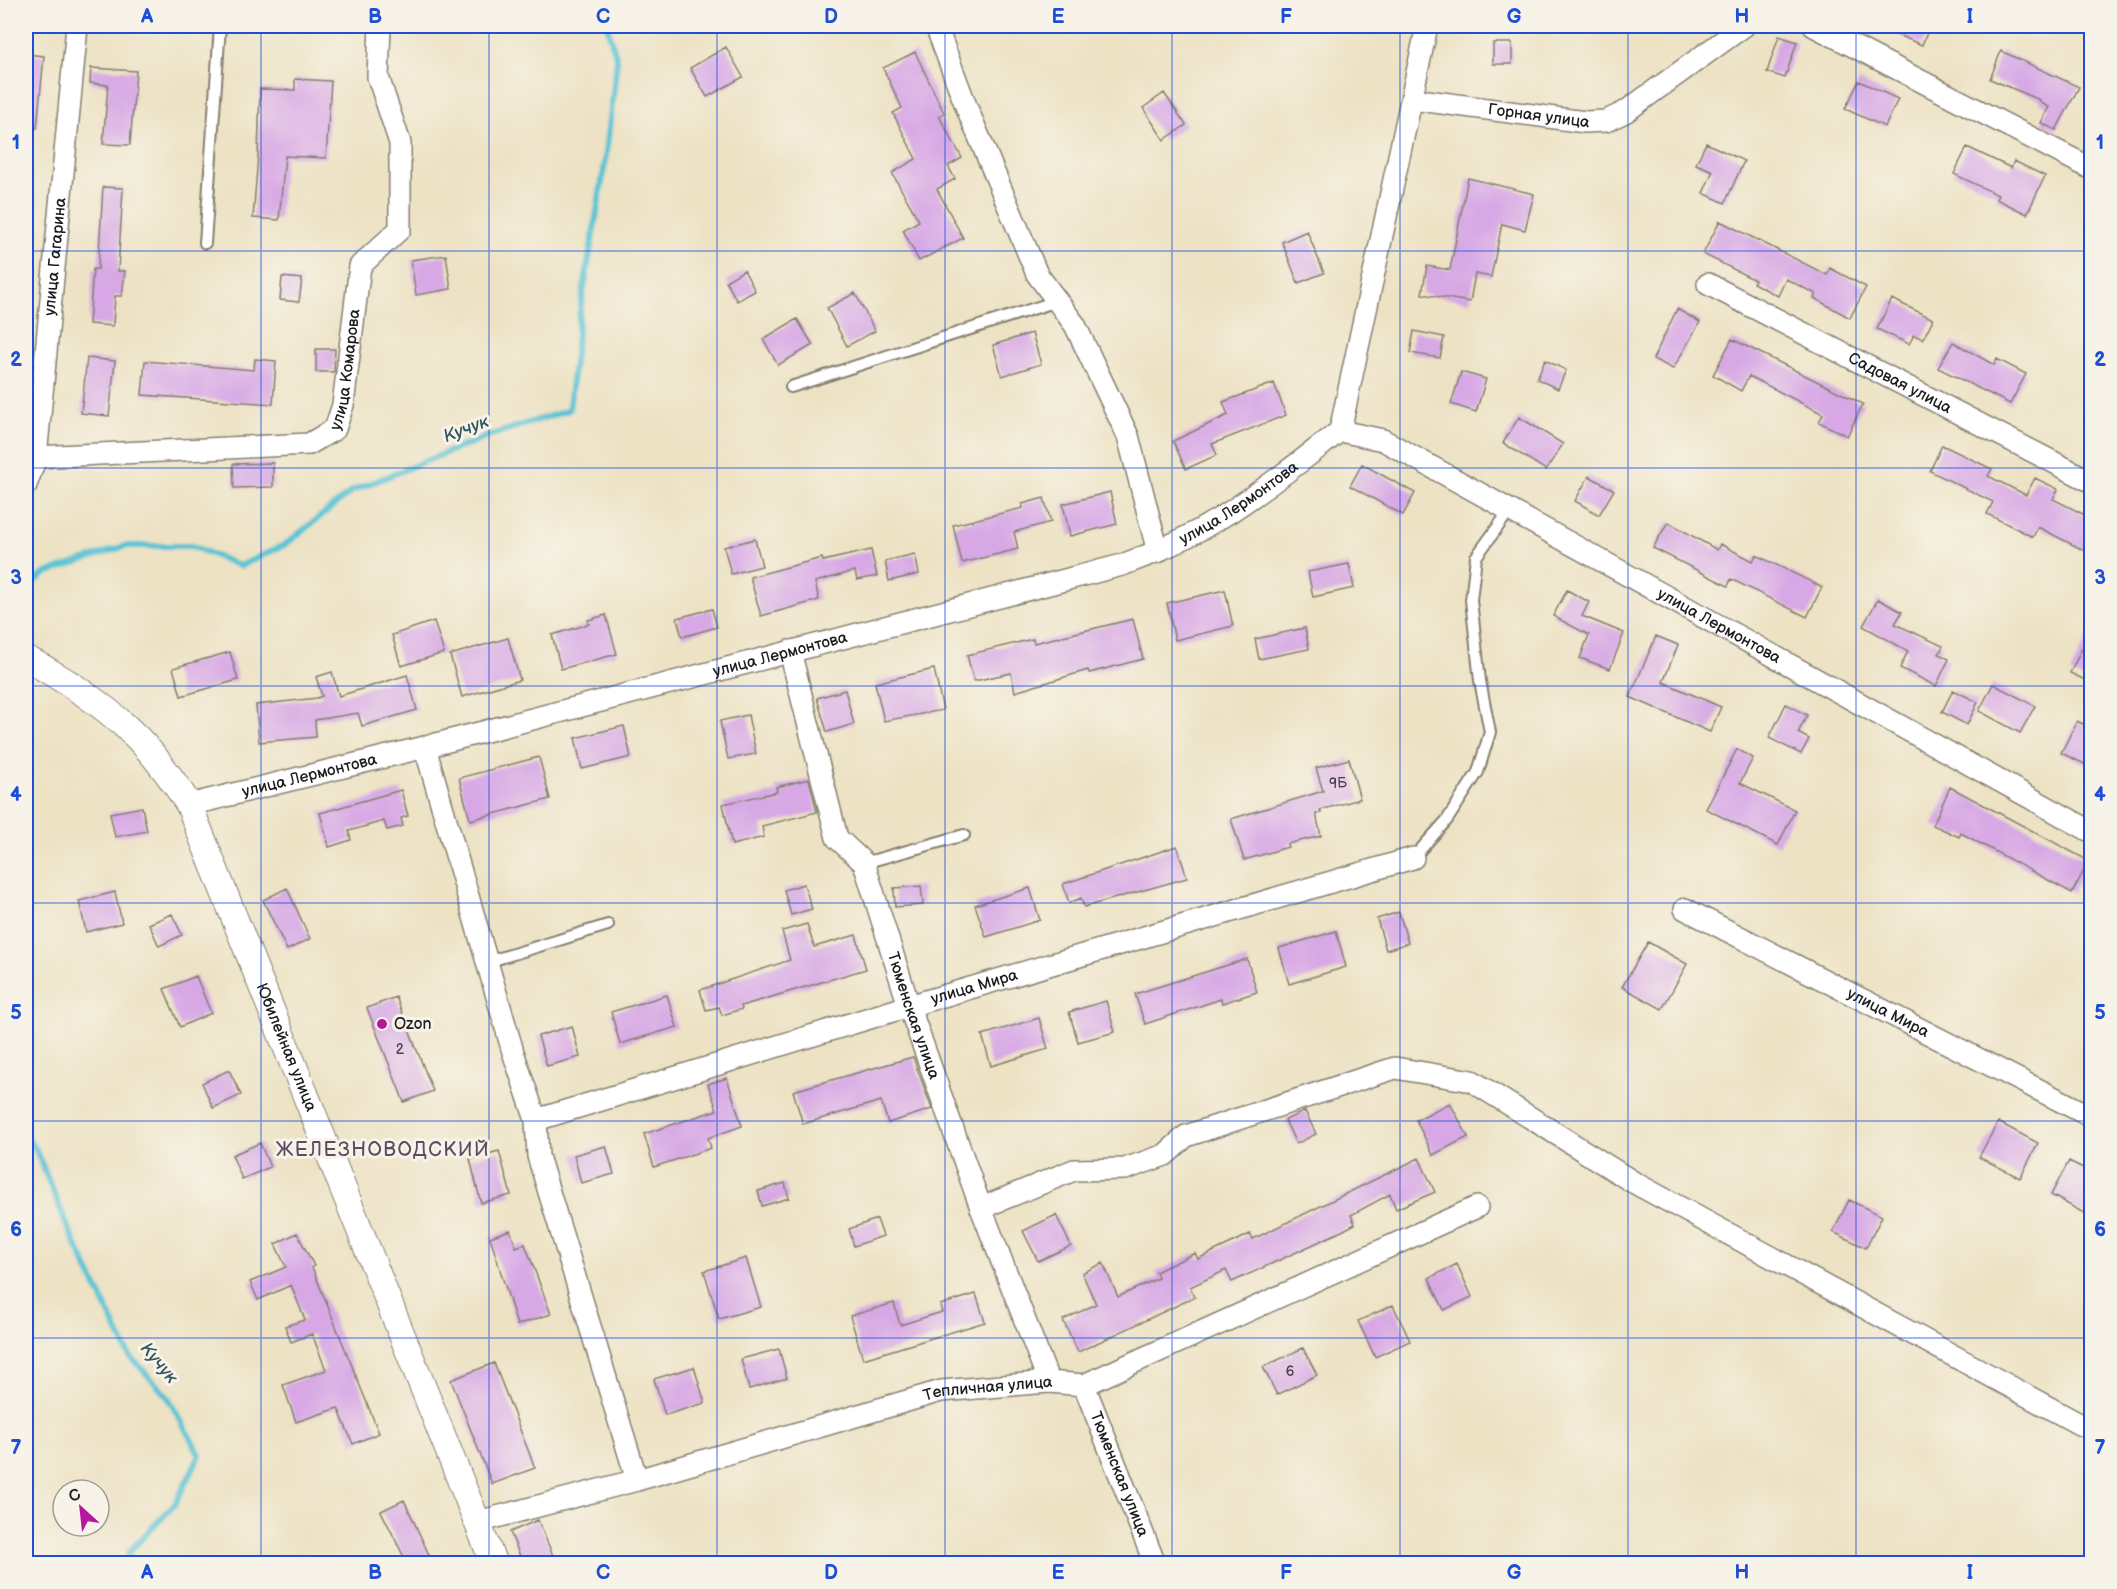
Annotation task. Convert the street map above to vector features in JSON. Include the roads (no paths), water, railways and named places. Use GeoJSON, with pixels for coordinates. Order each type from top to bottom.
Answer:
{"type":"FeatureCollection","features":[{"type":"Feature","properties":{"kind":"street","name":"улица Гагарина"},"geometry":{"type":"LineString","coordinates":[[26,485],[36,457],[77,26]]}},
{"type":"Feature","properties":{"kind":"street","name":"улица Комарова"},"geometry":{"type":"LineString","coordinates":[[36,457],[309,444],[335,429],[343,405],[360,266],[400,229],[400,143],[378,77],[380,26]]}},
{"type":"Feature","properties":{"kind":"street"},"geometry":{"type":"LineString","coordinates":[[936,26],[966,106],[1037,274],[1075,325],[1128,436],[1158,552]]}},
{"type":"Feature","properties":{"kind":"street"},"geometry":{"type":"LineString","coordinates":[[1340,430],[1427,26]]}},
{"type":"Feature","properties":{"kind":"street","name":"Горная улица"},"geometry":{"type":"LineString","coordinates":[[1412,99],[1585,122],[1606,121],[1625,112],[1744,26]]}},
{"type":"Feature","properties":{"kind":"street"},"geometry":{"type":"LineString","coordinates":[[1814,26],[2091,169]]}},
{"type":"Feature","properties":{"kind":"street","name":"Садовая улица"},"geometry":{"type":"LineString","coordinates":[[1708,284],[2091,482]]}},
{"type":"Feature","properties":{"kind":"street","name":"улица Лермонтова"},"geometry":{"type":"LineString","coordinates":[[189,805],[424,747],[1122,565],[1158,552],[1233,512],[1340,430],[1383,440],[2091,832]]}},
{"type":"Feature","properties":{"kind":"street"},"geometry":{"type":"LineString","coordinates":[[790,651],[837,838],[864,862]]}},
{"type":"Feature","properties":{"kind":"street","name":"Юбилейная улица"},"geometry":{"type":"LineString","coordinates":[[28,660],[94,700],[137,734],[168,773],[189,805],[495,1563]]}},
{"type":"Feature","properties":{"kind":"street"},"geometry":{"type":"LineString","coordinates":[[424,747],[536,1120],[538,1155],[637,1480]]}},
{"type":"Feature","properties":{"kind":"street","name":"улица Мира"},"geometry":{"type":"LineString","coordinates":[[536,1120],[909,1006],[1413,858]]}},
{"type":"Feature","properties":{"kind":"street","name":"Тюменская улица"},"geometry":{"type":"LineString","coordinates":[[864,862],[909,1006],[981,1208],[1049,1382]]}},
{"type":"Feature","properties":{"kind":"street","name":"улица Мира"},"geometry":{"type":"LineString","coordinates":[[1685,909],[2091,1118]]}},
{"type":"Feature","properties":{"kind":"street"},"geometry":{"type":"LineString","coordinates":[[981,1208],[1074,1170],[1125,1169],[1165,1155],[1186,1136],[1395,1068],[1472,1081],[1633,1182],[2086,1426]]}},
{"type":"Feature","properties":{"kind":"street","name":"Тепличная улица"},"geometry":{"type":"LineString","coordinates":[[478,1522],[637,1480],[941,1391],[1049,1382],[1084,1385],[1477,1207]]}},
{"type":"Feature","properties":{"kind":"street","name":"Тюменская улица"},"geometry":{"type":"LineString","coordinates":[[1084,1385],[1155,1563]]}},
{"type":"Feature","properties":{"kind":"lane"},"geometry":{"type":"LineString","coordinates":[[205,243],[220,26]]}},
{"type":"Feature","properties":{"kind":"lane"},"geometry":{"type":"LineString","coordinates":[[791,387],[1057,301]]}},
{"type":"Feature","properties":{"kind":"lane"},"geometry":{"type":"LineString","coordinates":[[1413,858],[1447,820],[1478,772],[1490,732],[1480,681],[1471,600],[1476,557],[1510,510]]}},
{"type":"Feature","properties":{"kind":"lane"},"geometry":{"type":"LineString","coordinates":[[864,862],[964,834]]}},
{"type":"Feature","properties":{"kind":"lane"},"geometry":{"type":"LineString","coordinates":[[487,962],[608,925]]}},
{"type":"Feature","properties":{"kind":"waterway","name":"Кучук"},"geometry":{"type":"LineString","coordinates":[[26,587],[46,573],[125,546],[192,546],[240,566],[286,544],[352,491],[488,436],[569,410],[579,317],[604,170],[617,60],[607,26]]}},
{"type":"Feature","properties":{"kind":"waterway","name":"Кучук"},"geometry":{"type":"LineString","coordinates":[[26,1136],[35,1148],[70,1232],[129,1355],[167,1396],[200,1455],[175,1504],[129,1552],[126,1564]]}},
{"type":"Feature","properties":{"kind":"place","name":"Ozon"},"geometry":{"type":"Point","coordinates":[382,1024]}},
{"type":"Feature","properties":{"kind":"district","name":"ЖЕЛЕЗНОВОДСКИЙ"},"geometry":{"type":"Point","coordinates":[383,1150]}}]}
